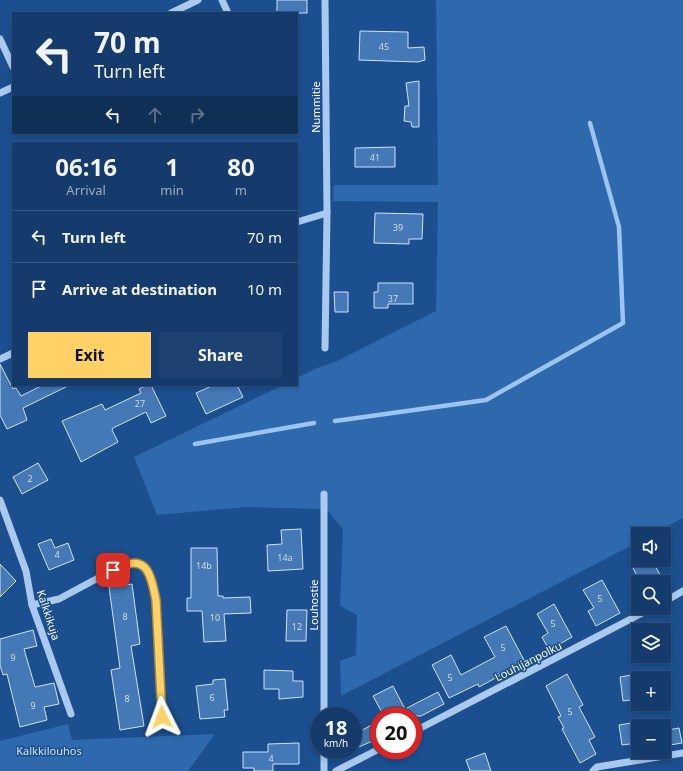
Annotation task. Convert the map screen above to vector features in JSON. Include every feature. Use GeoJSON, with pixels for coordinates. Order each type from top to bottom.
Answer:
{"type":"FeatureCollection","features":[{"type":"Feature","properties":{"kind":"street"},"geometry":{"type":"LineString","coordinates":[[173,12],[198,0]]}},
{"type":"Feature","properties":{"kind":"street"},"geometry":{"type":"LineString","coordinates":[[222,0],[228,12]]}},
{"type":"Feature","properties":{"kind":"street","name":"Nummitie"},"geometry":{"type":"LineString","coordinates":[[325,348],[327,213],[326,0]]}},
{"type":"Feature","properties":{"kind":"street"},"geometry":{"type":"LineString","coordinates":[[0,39],[12,66]]}},
{"type":"Feature","properties":{"kind":"street"},"geometry":{"type":"LineString","coordinates":[[0,93],[12,87]]}},
{"type":"Feature","properties":{"kind":"street"},"geometry":{"type":"LineString","coordinates":[[298,222],[327,213]]}},
{"type":"Feature","properties":{"kind":"street"},"geometry":{"type":"LineString","coordinates":[[0,360],[12,354]]}},
{"type":"Feature","properties":{"kind":"street","name":"Louhostie"},"geometry":{"type":"LineString","coordinates":[[324,494],[324,707]]}},
{"type":"Feature","properties":{"kind":"street","name":"Kalkkikuja"},"geometry":{"type":"LineString","coordinates":[[0,500],[26,571],[32,605],[71,714]]}},
{"type":"Feature","properties":{"kind":"street"},"geometry":{"type":"LineString","coordinates":[[32,605],[59,599],[126,563],[139,563],[147,570],[156,600],[162,717]]}},
{"type":"Feature","properties":{"kind":"street"},"geometry":{"type":"LineString","coordinates":[[671,598],[683,592]]}},
{"type":"Feature","properties":{"kind":"street","name":"Louhijanpolku"},"geometry":{"type":"LineString","coordinates":[[422,727],[639,615]]}},
{"type":"Feature","properties":{"kind":"street"},"geometry":{"type":"LineString","coordinates":[[595,769],[683,753]]}},
{"type":"Feature","properties":{"kind":"street"},"geometry":{"type":"LineString","coordinates":[[336,771],[370,754]]}},
{"type":"Feature","properties":{"kind":"street"},"geometry":{"type":"LineString","coordinates":[[324,759],[324,771]]}},
{"type":"Feature","properties":{"kind":"green space"},"geometry":{"type":"Polygon","coordinates":[[[436,0],[683,0],[683,518],[666,527],[631,527],[631,546],[341,696],[340,661],[356,655],[357,615],[340,606],[343,529],[329,512],[321,509],[247,507],[157,515],[134,457],[281,386],[298,386],[298,378],[317,368],[337,361],[436,311],[438,202],[333,201],[334,185],[438,185],[436,0]]]}},
{"type":"Feature","properties":{"kind":"green space","name":"Kalkkilouhos"},"geometry":{"type":"Polygon","coordinates":[[[68,724],[72,740],[215,734],[188,771],[0,771],[0,741],[68,724]]]}},
{"type":"Feature","properties":{"kind":"building"},"geometry":{"type":"Polygon","coordinates":[[[277,0],[307,0],[307,13],[277,12],[277,0]]]}},
{"type":"Feature","properties":{"kind":"building"},"geometry":{"type":"Polygon","coordinates":[[[360,31],[408,32],[408,48],[424,47],[425,60],[418,62],[359,60],[360,31]]]}},
{"type":"Feature","properties":{"kind":"building"},"geometry":{"type":"Polygon","coordinates":[[[419,81],[419,127],[412,127],[411,122],[404,121],[405,106],[409,106],[406,83],[419,81]]]}},
{"type":"Feature","properties":{"kind":"building"},"geometry":{"type":"Polygon","coordinates":[[[395,147],[395,167],[355,167],[355,148],[395,147]]]}},
{"type":"Feature","properties":{"kind":"building"},"geometry":{"type":"Polygon","coordinates":[[[375,213],[423,214],[422,239],[409,239],[409,244],[374,243],[375,213]]]}},
{"type":"Feature","properties":{"kind":"building"},"geometry":{"type":"Polygon","coordinates":[[[378,283],[413,283],[413,304],[388,304],[388,308],[374,308],[374,292],[378,292],[378,283]]]}},
{"type":"Feature","properties":{"kind":"building"},"geometry":{"type":"Polygon","coordinates":[[[334,292],[348,292],[348,312],[335,312],[334,292]]]}},
{"type":"Feature","properties":{"kind":"building"},"geometry":{"type":"Polygon","coordinates":[[[0,364],[13,389],[16,388],[21,396],[41,386],[68,386],[23,408],[27,420],[7,429],[0,415],[0,364]]]}},
{"type":"Feature","properties":{"kind":"building"},"geometry":{"type":"Polygon","coordinates":[[[145,386],[151,386],[166,416],[151,423],[146,412],[113,428],[112,430],[118,442],[81,462],[62,421],[102,404],[105,410],[141,393],[139,389],[145,386]]]}},
{"type":"Feature","properties":{"kind":"building"},"geometry":{"type":"Polygon","coordinates":[[[212,386],[238,386],[243,397],[206,414],[196,393],[212,386]]]}},
{"type":"Feature","properties":{"kind":"building"},"geometry":{"type":"Polygon","coordinates":[[[38,463],[48,480],[22,494],[13,477],[38,463]]]}},
{"type":"Feature","properties":{"kind":"building"},"geometry":{"type":"Polygon","coordinates":[[[301,529],[303,569],[268,571],[267,545],[282,544],[281,530],[301,529]]]}},
{"type":"Feature","properties":{"kind":"building"},"geometry":{"type":"Polygon","coordinates":[[[51,539],[55,548],[68,543],[74,560],[49,570],[38,544],[51,539]]]}},
{"type":"Feature","properties":{"kind":"building"},"geometry":{"type":"Polygon","coordinates":[[[191,548],[217,548],[218,596],[223,596],[223,598],[250,597],[251,613],[224,614],[226,641],[204,642],[202,611],[187,611],[187,598],[191,598],[191,548]]]}},
{"type":"Feature","properties":{"kind":"building"},"geometry":{"type":"Polygon","coordinates":[[[0,564],[16,581],[0,597],[0,564]]]}},
{"type":"Feature","properties":{"kind":"building"},"geometry":{"type":"Polygon","coordinates":[[[632,567],[656,567],[660,575],[636,575],[632,567]]]}},
{"type":"Feature","properties":{"kind":"building"},"geometry":{"type":"Polygon","coordinates":[[[602,580],[620,613],[596,626],[588,611],[594,608],[583,590],[602,580]]]}},
{"type":"Feature","properties":{"kind":"building"},"geometry":{"type":"Polygon","coordinates":[[[132,584],[140,644],[131,646],[144,726],[120,730],[111,670],[120,668],[109,587],[132,584]]]}},
{"type":"Feature","properties":{"kind":"building"},"geometry":{"type":"Polygon","coordinates":[[[554,604],[572,637],[549,650],[542,637],[548,633],[537,614],[554,604]]]}},
{"type":"Feature","properties":{"kind":"building"},"geometry":{"type":"Polygon","coordinates":[[[287,610],[307,610],[306,641],[286,641],[287,610]]]}},
{"type":"Feature","properties":{"kind":"building"},"geometry":{"type":"Polygon","coordinates":[[[506,626],[525,662],[479,687],[478,684],[449,698],[432,665],[451,655],[461,675],[495,657],[484,637],[506,626]]]}},
{"type":"Feature","properties":{"kind":"building"},"geometry":{"type":"Polygon","coordinates":[[[33,630],[37,646],[24,649],[35,687],[54,683],[59,704],[44,707],[47,720],[20,727],[7,674],[3,675],[0,665],[0,639],[33,630]]]}},
{"type":"Feature","properties":{"kind":"building"},"geometry":{"type":"Polygon","coordinates":[[[264,670],[293,671],[293,681],[303,681],[303,697],[279,699],[279,689],[264,689],[264,670]]]}},
{"type":"Feature","properties":{"kind":"building"},"geometry":{"type":"Polygon","coordinates":[[[567,674],[583,705],[579,707],[595,737],[589,740],[596,754],[580,763],[562,729],[564,728],[558,717],[561,716],[546,686],[567,674]]]}},
{"type":"Feature","properties":{"kind":"building"},"geometry":{"type":"Polygon","coordinates":[[[631,675],[631,700],[623,701],[620,677],[631,675]]]}},
{"type":"Feature","properties":{"kind":"building"},"geometry":{"type":"Polygon","coordinates":[[[225,679],[228,710],[224,710],[225,717],[200,719],[196,686],[213,684],[213,680],[225,679]]]}},
{"type":"Feature","properties":{"kind":"building"},"geometry":{"type":"Polygon","coordinates":[[[393,686],[404,707],[379,707],[373,696],[393,686]]]}},
{"type":"Feature","properties":{"kind":"building"},"geometry":{"type":"Polygon","coordinates":[[[438,692],[444,704],[422,715],[422,707],[409,707],[438,692]]]}},
{"type":"Feature","properties":{"kind":"building"},"geometry":{"type":"Polygon","coordinates":[[[631,723],[631,744],[622,745],[619,725],[631,723]]]}},
{"type":"Feature","properties":{"kind":"building"},"geometry":{"type":"Polygon","coordinates":[[[370,726],[370,742],[362,746],[362,730],[370,726]]]}},
{"type":"Feature","properties":{"kind":"building"},"geometry":{"type":"Polygon","coordinates":[[[679,728],[682,743],[671,745],[671,729],[679,728]]]}},
{"type":"Feature","properties":{"kind":"building"},"geometry":{"type":"Polygon","coordinates":[[[299,743],[299,764],[273,764],[273,771],[254,771],[254,768],[243,768],[243,752],[268,752],[268,744],[299,743]]]}},
{"type":"Feature","properties":{"kind":"building"},"geometry":{"type":"Polygon","coordinates":[[[485,753],[491,771],[470,771],[466,760],[485,753]]]}},
{"type":"Feature","properties":{"kind":"waterway"},"geometry":{"type":"LineString","coordinates":[[335,421],[486,400],[623,323],[619,227],[590,123]]}},
{"type":"Feature","properties":{"kind":"waterway"},"geometry":{"type":"LineString","coordinates":[[195,444],[314,423]]}},
{"type":"Feature","properties":{"kind":"route"},"geometry":{"type":"LineString","coordinates":[[113,570],[126,563],[139,563],[147,570],[152,583],[156,600],[162,717]]}}]}
